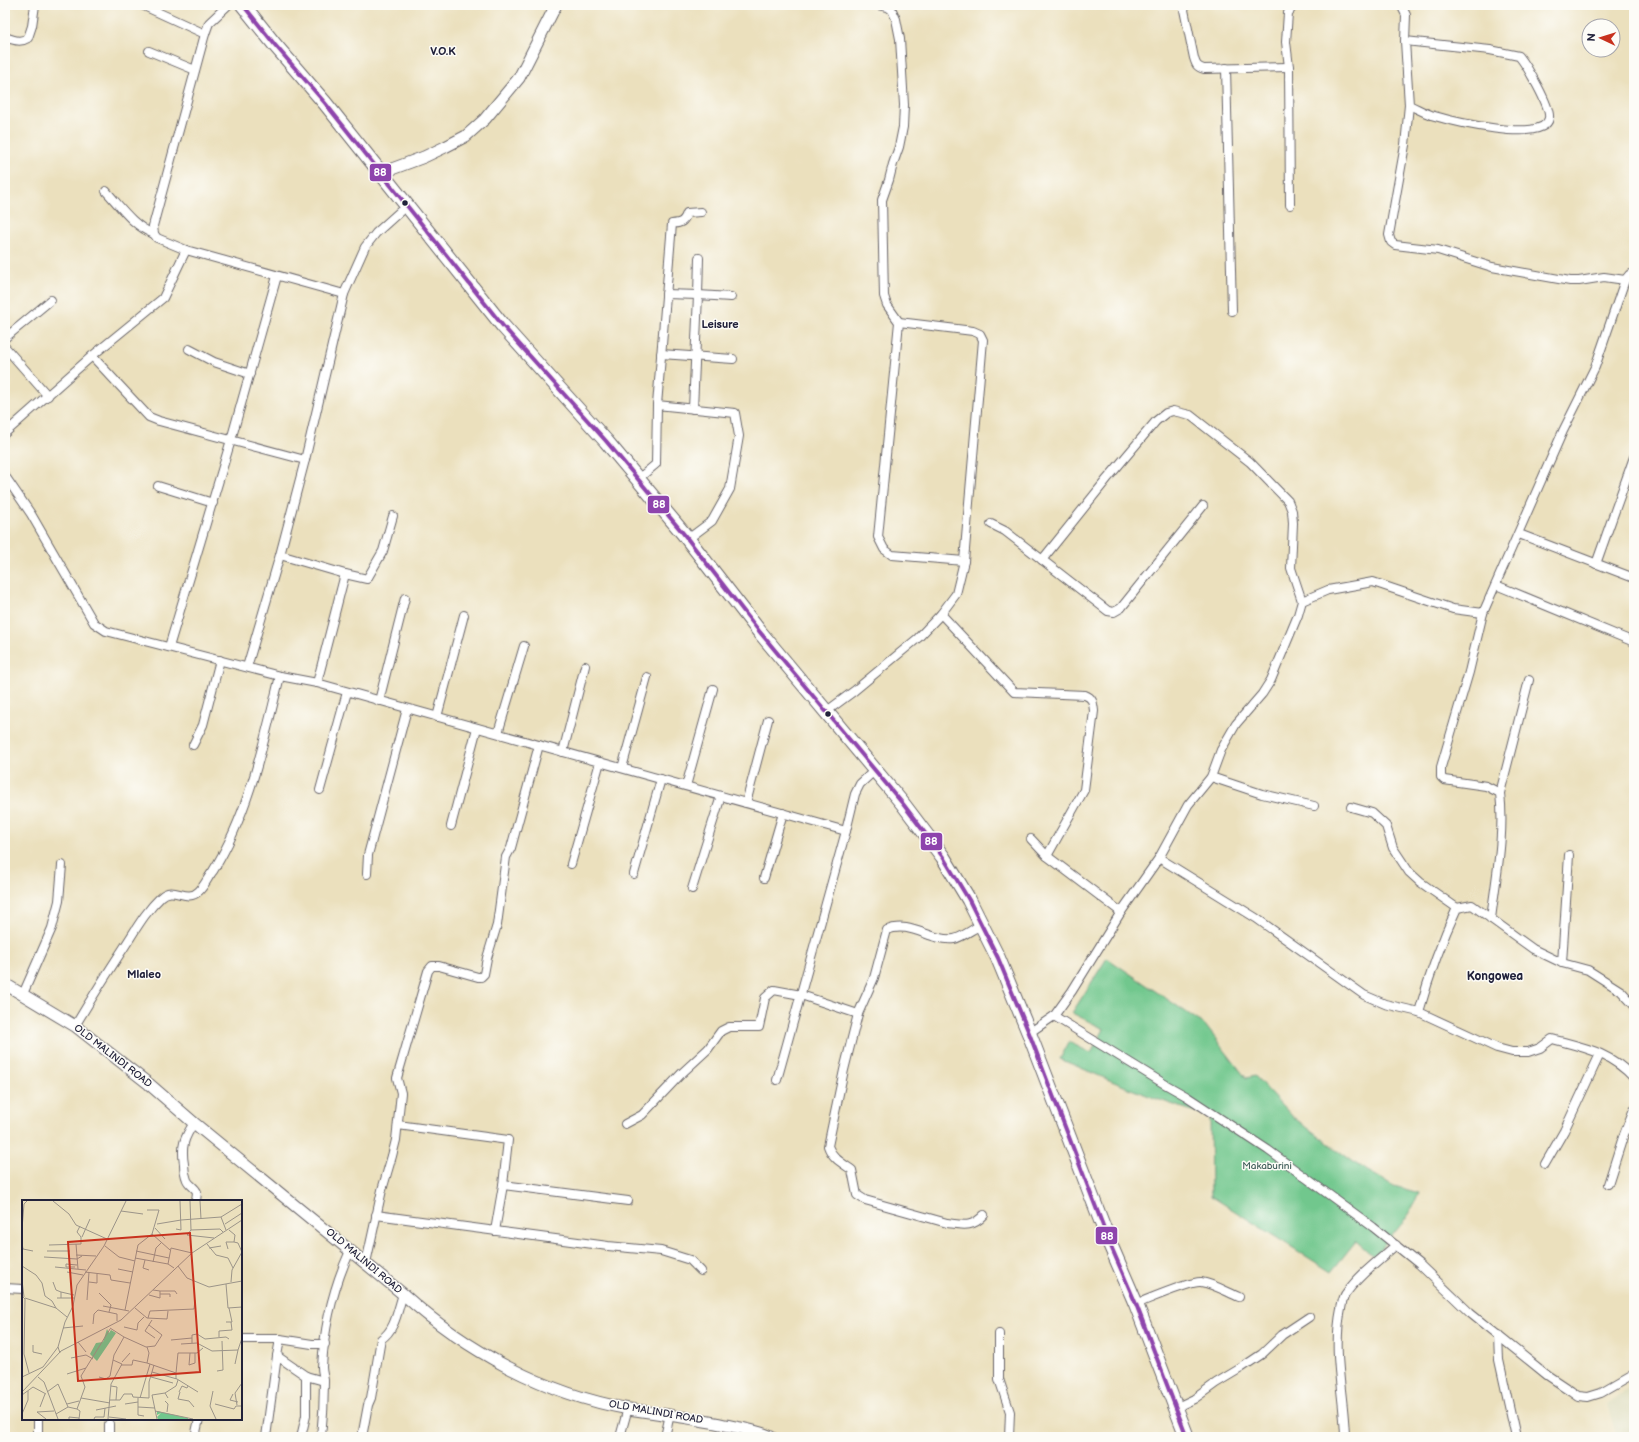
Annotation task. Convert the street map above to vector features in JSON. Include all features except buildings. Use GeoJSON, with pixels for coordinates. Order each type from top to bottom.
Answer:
{"type":"FeatureCollection","features":[{"type":"Feature","properties":{"kind":"highway"},"geometry":{"type":"LineString","coordinates":[[243,5],[325,103],[503,326],[638,479],[688,539],[759,631],[904,804],[943,857],[969,900],[998,958],[1029,1033],[1110,1244],[1136,1304],[1187,1437]]}},
{"type":"Feature","properties":{"kind":"main road"},"geometry":{"type":"LineString","coordinates":[[381,173],[424,157],[445,147],[466,136],[485,120],[519,78],[556,5]]}},
{"type":"Feature","properties":{"kind":"main road","name":"OLD MALINDI ROAD"},"geometry":{"type":"LineString","coordinates":[[5,984],[75,1026],[149,1084],[194,1123],[322,1226],[422,1311],[497,1361],[517,1372],[567,1394],[628,1408],[670,1414],[753,1430],[771,1437]]}},
{"type":"Feature","properties":{"kind":"street"},"geometry":{"type":"LineString","coordinates":[[5,38],[23,41],[28,38],[32,26],[35,5]]}},
{"type":"Feature","properties":{"kind":"street"},"geometry":{"type":"LineString","coordinates":[[142,5],[205,34]]}},
{"type":"Feature","properties":{"kind":"street"},"geometry":{"type":"LineString","coordinates":[[154,234],[153,226],[205,34],[209,23],[228,5]]}},
{"type":"Feature","properties":{"kind":"street"},"geometry":{"type":"LineString","coordinates":[[878,5],[888,7],[892,10],[896,19],[900,39],[903,71],[903,127],[882,200],[884,296],[887,305],[899,322],[878,537],[884,549],[892,555],[964,561]]}},
{"type":"Feature","properties":{"kind":"street"},"geometry":{"type":"LineString","coordinates":[[1183,5],[1196,64],[1198,67],[1204,69],[1289,67]]}},
{"type":"Feature","properties":{"kind":"street"},"geometry":{"type":"LineString","coordinates":[[1290,205],[1289,67],[1286,42],[1288,13],[1294,5]]}},
{"type":"Feature","properties":{"kind":"street"},"geometry":{"type":"LineString","coordinates":[[1402,5],[1406,15],[1405,41],[1409,105],[1405,145],[1389,235],[1391,242],[1395,245],[1438,250],[1492,267],[1570,281],[1604,277],[1625,280]]}},
{"type":"Feature","properties":{"kind":"street"},"geometry":{"type":"LineString","coordinates":[[1405,41],[1490,50],[1519,56],[1528,68],[1543,99],[1549,113],[1549,119],[1546,124],[1532,130],[1510,130],[1477,126],[1430,114],[1409,105]]}},
{"type":"Feature","properties":{"kind":"street"},"geometry":{"type":"LineString","coordinates":[[149,51],[195,70]]}},
{"type":"Feature","properties":{"kind":"street"},"geometry":{"type":"LineString","coordinates":[[1226,68],[1232,311]]}},
{"type":"Feature","properties":{"kind":"street"},"geometry":{"type":"LineString","coordinates":[[106,191],[138,225],[154,234],[157,238],[186,250],[344,294]]}},
{"type":"Feature","properties":{"kind":"street"},"geometry":{"type":"LineString","coordinates":[[247,667],[280,554],[305,460],[344,294],[365,247],[376,233],[406,206]]}},
{"type":"Feature","properties":{"kind":"street"},"geometry":{"type":"LineString","coordinates":[[638,479],[656,464],[657,405],[672,224],[681,223],[685,220],[687,212],[701,212]]}},
{"type":"Feature","properties":{"kind":"street"},"geometry":{"type":"LineString","coordinates":[[5,433],[92,356],[163,298],[186,250]]}},
{"type":"Feature","properties":{"kind":"street"},"geometry":{"type":"LineString","coordinates":[[693,409],[699,258]]}},
{"type":"Feature","properties":{"kind":"street"},"geometry":{"type":"LineString","coordinates":[[1500,793],[1486,786],[1444,780],[1441,776],[1441,767],[1469,672],[1483,613],[1563,431],[1595,367],[1625,280],[1629,275],[1634,273]]}},
{"type":"Feature","properties":{"kind":"street"},"geometry":{"type":"LineString","coordinates":[[169,647],[213,502],[277,276]]}},
{"type":"Feature","properties":{"kind":"street"},"geometry":{"type":"LineString","coordinates":[[666,294],[731,297]]}},
{"type":"Feature","properties":{"kind":"street"},"geometry":{"type":"LineString","coordinates":[[5,338],[51,300]]}},
{"type":"Feature","properties":{"kind":"street"},"geometry":{"type":"LineString","coordinates":[[826,711],[854,692],[918,638],[941,614],[956,594],[964,561],[983,340],[980,334],[974,331],[899,322]]}},
{"type":"Feature","properties":{"kind":"street"},"geometry":{"type":"LineString","coordinates":[[5,347],[48,396]]}},
{"type":"Feature","properties":{"kind":"street"},"geometry":{"type":"LineString","coordinates":[[189,349],[214,362],[250,374]]}},
{"type":"Feature","properties":{"kind":"street"},"geometry":{"type":"LineString","coordinates":[[661,354],[732,359]]}},
{"type":"Feature","properties":{"kind":"street"},"geometry":{"type":"LineString","coordinates":[[92,356],[149,417],[305,460]]}},
{"type":"Feature","properties":{"kind":"street"},"geometry":{"type":"LineString","coordinates":[[657,405],[735,413],[739,436],[730,489],[712,521],[688,539]]}},
{"type":"Feature","properties":{"kind":"street"},"geometry":{"type":"LineString","coordinates":[[1029,1033],[1054,1016],[1072,991],[1121,912],[1159,858],[1188,805],[1211,777],[1221,750],[1236,724],[1262,694],[1271,680],[1298,615],[1302,601],[1291,568],[1293,523],[1292,511],[1288,501],[1250,462],[1190,415],[1180,412],[1173,411],[1166,413],[1156,421],[1042,560]]}},
{"type":"Feature","properties":{"kind":"street"},"geometry":{"type":"LineString","coordinates":[[1596,564],[1634,457]]}},
{"type":"Feature","properties":{"kind":"street"},"geometry":{"type":"LineString","coordinates":[[5,476],[31,514],[94,623],[106,631],[280,676],[317,683],[846,831]]}},
{"type":"Feature","properties":{"kind":"street"},"geometry":{"type":"LineString","coordinates":[[158,486],[213,502]]}},
{"type":"Feature","properties":{"kind":"street"},"geometry":{"type":"LineString","coordinates":[[991,524],[1005,532],[1108,611],[1114,612],[1121,608],[1203,506]]}},
{"type":"Feature","properties":{"kind":"street"},"geometry":{"type":"LineString","coordinates":[[280,554],[345,574],[367,579],[383,551],[393,516]]}},
{"type":"Feature","properties":{"kind":"street"},"geometry":{"type":"LineString","coordinates":[[1519,534],[1634,578]]}},
{"type":"Feature","properties":{"kind":"street"},"geometry":{"type":"LineString","coordinates":[[317,683],[345,574]]}},
{"type":"Feature","properties":{"kind":"street"},"geometry":{"type":"LineString","coordinates":[[1302,601],[1328,590],[1373,582],[1453,609],[1483,613]]}},
{"type":"Feature","properties":{"kind":"street"},"geometry":{"type":"LineString","coordinates":[[1496,585],[1634,642]]}},
{"type":"Feature","properties":{"kind":"street"},"geometry":{"type":"LineString","coordinates":[[379,701],[405,598]]}},
{"type":"Feature","properties":{"kind":"street"},"geometry":{"type":"LineString","coordinates":[[941,614],[1014,692],[1085,695],[1090,697],[1093,701],[1094,711],[1084,790],[1047,856]]}},
{"type":"Feature","properties":{"kind":"street"},"geometry":{"type":"LineString","coordinates":[[438,717],[464,615]]}},
{"type":"Feature","properties":{"kind":"street"},"geometry":{"type":"LineString","coordinates":[[498,733],[524,646]]}},
{"type":"Feature","properties":{"kind":"street"},"geometry":{"type":"LineString","coordinates":[[192,745],[203,725],[220,660]]}},
{"type":"Feature","properties":{"kind":"street"},"geometry":{"type":"LineString","coordinates":[[562,752],[586,666]]}},
{"type":"Feature","properties":{"kind":"street"},"geometry":{"type":"LineString","coordinates":[[75,1026],[144,917],[162,896],[172,892],[190,897],[193,896],[200,890],[222,856],[235,828],[256,769],[280,676]]}},
{"type":"Feature","properties":{"kind":"street"},"geometry":{"type":"LineString","coordinates":[[622,768],[647,677]]}},
{"type":"Feature","properties":{"kind":"street"},"geometry":{"type":"LineString","coordinates":[[1491,919],[1501,842],[1502,807],[1500,793],[1529,680]]}},
{"type":"Feature","properties":{"kind":"street"},"geometry":{"type":"LineString","coordinates":[[686,786],[714,689]]}},
{"type":"Feature","properties":{"kind":"street"},"geometry":{"type":"LineString","coordinates":[[320,790],[347,692]]}},
{"type":"Feature","properties":{"kind":"street"},"geometry":{"type":"LineString","coordinates":[[367,874],[368,855],[407,709]]}},
{"type":"Feature","properties":{"kind":"street"},"geometry":{"type":"LineString","coordinates":[[746,803],[768,720]]}},
{"type":"Feature","properties":{"kind":"street"},"geometry":{"type":"LineString","coordinates":[[451,826],[477,728]]}},
{"type":"Feature","properties":{"kind":"street"},"geometry":{"type":"LineString","coordinates":[[366,1263],[398,1125],[401,1092],[397,1078],[428,971],[432,966],[439,966],[478,977],[481,977],[484,974],[487,958],[497,925],[506,858],[511,848],[538,745]]}},
{"type":"Feature","properties":{"kind":"street"},"geometry":{"type":"LineString","coordinates":[[571,864],[600,762]]}},
{"type":"Feature","properties":{"kind":"street"},"geometry":{"type":"LineString","coordinates":[[777,1080],[855,794],[860,784],[875,770]]}},
{"type":"Feature","properties":{"kind":"street"},"geometry":{"type":"LineString","coordinates":[[1211,777],[1262,794],[1314,806]]}},
{"type":"Feature","properties":{"kind":"street"},"geometry":{"type":"LineString","coordinates":[[634,874],[660,779]]}},
{"type":"Feature","properties":{"kind":"street"},"geometry":{"type":"LineString","coordinates":[[692,889],[721,796]]}},
{"type":"Feature","properties":{"kind":"street"},"geometry":{"type":"LineString","coordinates":[[1351,807],[1372,813],[1386,826],[1393,848],[1409,872],[1420,882],[1457,908],[1472,905],[1533,949],[1562,963],[1588,970],[1621,991],[1634,1005]]}},
{"type":"Feature","properties":{"kind":"street"},"geometry":{"type":"LineString","coordinates":[[764,878],[783,813]]}},
{"type":"Feature","properties":{"kind":"street"},"geometry":{"type":"LineString","coordinates":[[1031,839],[1047,856],[1121,912]]}},
{"type":"Feature","properties":{"kind":"street"},"geometry":{"type":"LineString","coordinates":[[1562,963],[1570,855]]}},
{"type":"Feature","properties":{"kind":"street"},"geometry":{"type":"LineString","coordinates":[[1159,858],[1256,918],[1364,995],[1385,1004],[1419,1012],[1498,1048],[1512,1052],[1528,1052],[1540,1048],[1552,1039],[1611,1058],[1625,1068],[1634,1078]]}},
{"type":"Feature","properties":{"kind":"street"},"geometry":{"type":"LineString","coordinates":[[23,994],[52,928],[59,901],[62,865]]}},
{"type":"Feature","properties":{"kind":"street"},"geometry":{"type":"LineString","coordinates":[[1419,1012],[1443,937],[1457,908]]}},
{"type":"Feature","properties":{"kind":"street"},"geometry":{"type":"LineString","coordinates":[[981,925],[955,939],[945,939],[905,927],[895,927],[888,930],[874,978],[858,1014],[844,1070],[828,1146],[831,1153],[852,1170],[855,1178],[857,1195],[865,1200],[947,1222],[961,1224],[970,1225],[977,1222],[984,1215]]}},
{"type":"Feature","properties":{"kind":"street"},"geometry":{"type":"LineString","coordinates":[[624,1124],[642,1115],[682,1073],[708,1049],[721,1031],[729,1027],[759,1027],[765,998],[774,990],[801,995],[858,1014]]}},
{"type":"Feature","properties":{"kind":"street"},"geometry":{"type":"LineString","coordinates":[[1054,1016],[1231,1124],[1396,1245],[1419,1264],[1470,1312],[1547,1375],[1578,1396],[1588,1397],[1601,1393],[1634,1374]]}},
{"type":"Feature","properties":{"kind":"street"},"geometry":{"type":"LineString","coordinates":[[1545,1164],[1564,1131],[1600,1054]]}},
{"type":"Feature","properties":{"kind":"street"},"geometry":{"type":"LineString","coordinates":[[1608,1184],[1623,1137],[1634,1109]]}},
{"type":"Feature","properties":{"kind":"street"},"geometry":{"type":"LineString","coordinates":[[194,1123],[185,1140],[183,1155],[185,1174],[188,1182],[197,1192],[196,1200]]}},
{"type":"Feature","properties":{"kind":"street"},"geometry":{"type":"LineString","coordinates":[[398,1125],[508,1140],[503,1185],[495,1231]]}},
{"type":"Feature","properties":{"kind":"street"},"geometry":{"type":"LineString","coordinates":[[503,1185],[628,1201]]}},
{"type":"Feature","properties":{"kind":"street"},"geometry":{"type":"LineString","coordinates":[[376,1215],[608,1246],[661,1251],[690,1260],[701,1271]]}},
{"type":"Feature","properties":{"kind":"street"},"geometry":{"type":"LineString","coordinates":[[1345,1437],[1344,1416],[1337,1363],[1339,1318],[1343,1302],[1346,1293],[1354,1284],[1396,1245]]}},
{"type":"Feature","properties":{"kind":"street"},"geometry":{"type":"LineString","coordinates":[[321,1437],[324,1381],[322,1368],[325,1344],[335,1290],[341,1270],[350,1251]]}},
{"type":"Feature","properties":{"kind":"street"},"geometry":{"type":"LineString","coordinates":[[1136,1304],[1190,1284],[1200,1282],[1215,1286],[1239,1297]]}},
{"type":"Feature","properties":{"kind":"street"},"geometry":{"type":"LineString","coordinates":[[5,1288],[22,1289]]}},
{"type":"Feature","properties":{"kind":"street"},"geometry":{"type":"LineString","coordinates":[[362,1437],[368,1405],[371,1398],[381,1339],[386,1336],[392,1327],[403,1294]]}},
{"type":"Feature","properties":{"kind":"street"},"geometry":{"type":"LineString","coordinates":[[1176,1408],[1194,1399],[1216,1383],[1262,1354],[1282,1335],[1309,1317]]}},
{"type":"Feature","properties":{"kind":"street"},"geometry":{"type":"LineString","coordinates":[[999,1334],[999,1379],[1010,1412],[1009,1437]]}},
{"type":"Feature","properties":{"kind":"street"},"geometry":{"type":"LineString","coordinates":[[1498,1335],[1499,1360],[1516,1437]]}},
{"type":"Feature","properties":{"kind":"street"},"geometry":{"type":"LineString","coordinates":[[242,1339],[280,1339],[312,1344],[325,1344]]}},
{"type":"Feature","properties":{"kind":"street"},"geometry":{"type":"LineString","coordinates":[[266,1437],[280,1339]]}},
{"type":"Feature","properties":{"kind":"street"},"geometry":{"type":"LineString","coordinates":[[277,1356],[306,1376],[324,1381]]}},
{"type":"Feature","properties":{"kind":"street"},"geometry":{"type":"LineString","coordinates":[[301,1437],[306,1416],[306,1376]]}},
{"type":"Feature","properties":{"kind":"street"},"geometry":{"type":"LineString","coordinates":[[620,1437],[628,1408]]}},
{"type":"Feature","properties":{"kind":"street"},"geometry":{"type":"LineString","coordinates":[[665,1437],[670,1414]]}},
{"type":"Feature","properties":{"kind":"street"},"geometry":{"type":"LineString","coordinates":[[38,1420],[38,1437]]}},
{"type":"Feature","properties":{"kind":"street"},"geometry":{"type":"LineString","coordinates":[[195,1437],[199,1420]]}},
{"type":"Feature","properties":{"kind":"street"},"geometry":{"type":"LineString","coordinates":[[109,1424],[109,1437]]}},
{"type":"Feature","properties":{"kind":"shaded area"},"geometry":{"type":"Polygon","coordinates":[[[1634,1385],[1634,1437],[1617,1437],[1607,1404],[1634,1385]]]}},
{"type":"Feature","properties":{"kind":"green space","name":"Makaburini"},"geometry":{"type":"Polygon","coordinates":[[[1107,958],[1205,1025],[1246,1078],[1255,1076],[1293,1117],[1359,1166],[1394,1186],[1419,1193],[1411,1211],[1373,1256],[1356,1241],[1331,1272],[1211,1196],[1210,1116],[1115,1083],[1060,1059],[1069,1042],[1091,1053],[1104,1029],[1072,1013],[1107,958]]]}},
{"type":"Feature","properties":{"kind":"transit line","name":"88"},"geometry":{"type":"LineString","coordinates":[[243,5],[325,103],[503,326],[606,441],[683,533],[759,631],[903,804],[943,857],[969,900],[998,958],[1029,1033],[1110,1244],[1136,1304],[1187,1437]]}},
{"type":"Feature","properties":{"kind":"district","name":"V.O.K"},"geometry":{"type":"Point","coordinates":[443,51]}},
{"type":"Feature","properties":{"kind":"district","name":"Leisure"},"geometry":{"type":"Point","coordinates":[720,324]}},
{"type":"Feature","properties":{"kind":"district","name":"Mlaleo"},"geometry":{"type":"Point","coordinates":[144,974]}},
{"type":"Feature","properties":{"kind":"district","name":"Kongowea"},"geometry":{"type":"Point","coordinates":[1495,976]}}]}
